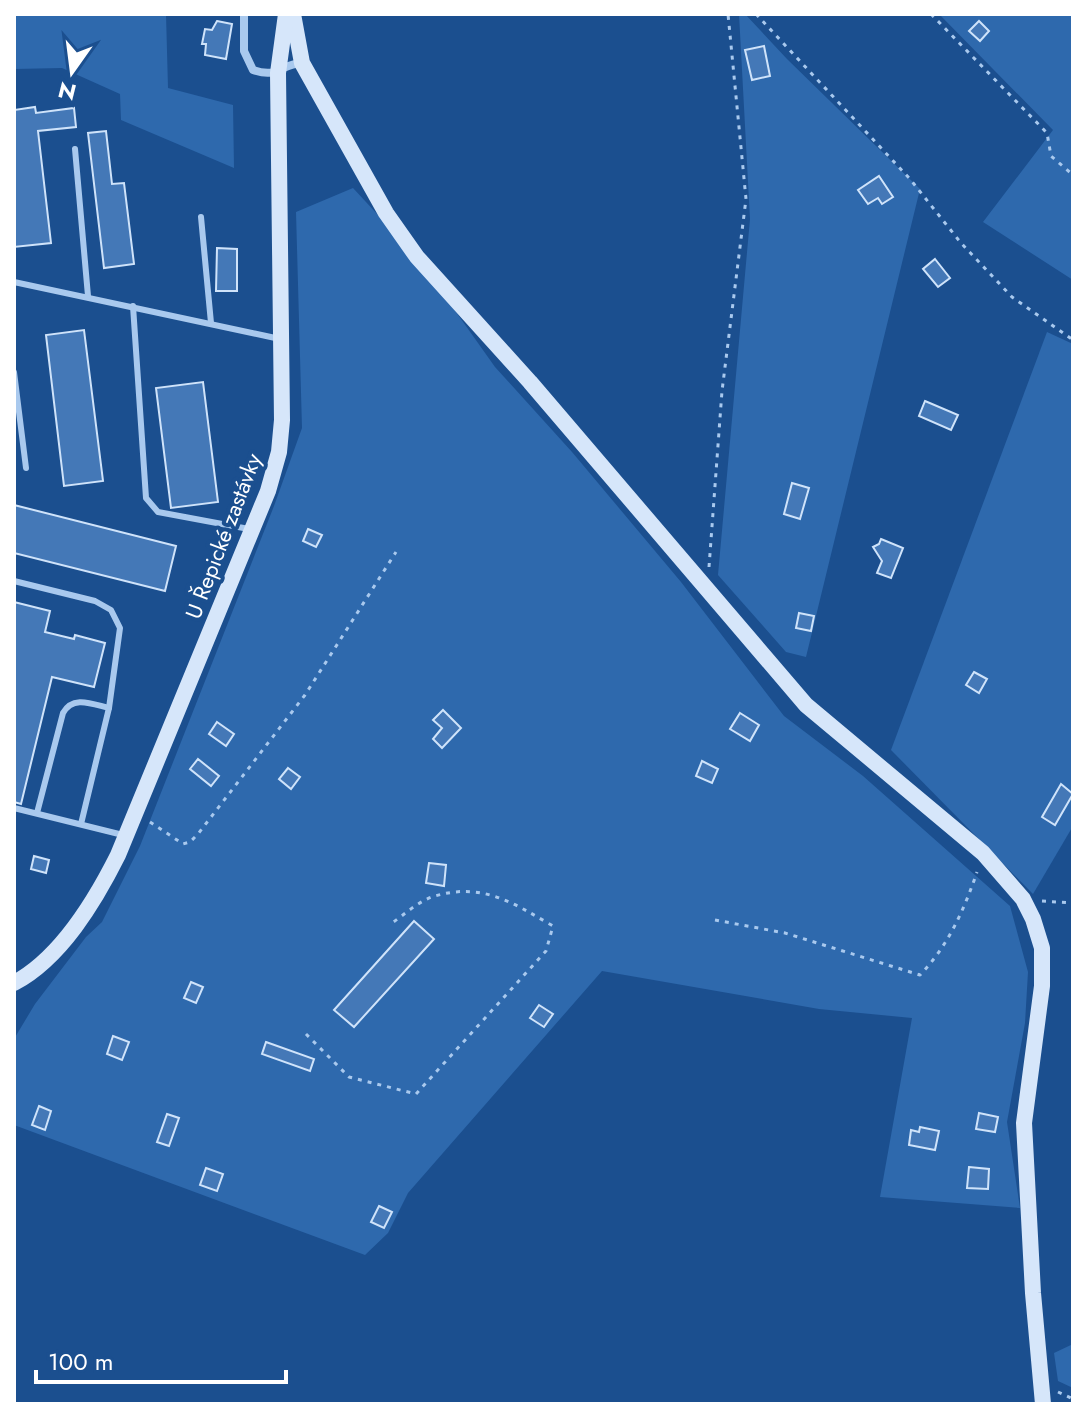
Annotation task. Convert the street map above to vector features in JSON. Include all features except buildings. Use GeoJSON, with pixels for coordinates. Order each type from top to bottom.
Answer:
{"type":"FeatureCollection","features":[{"type":"Feature","properties":{"kind":"street"},"geometry":{"type":"LineString","coordinates":[[244,14],[244,51],[253,70],[266,74],[278,73],[290,64],[302,63]]}},
{"type":"Feature","properties":{"kind":"street","name":"U Řepické zastávky"},"geometry":{"type":"LineString","coordinates":[[14,983],[31,974],[77,924],[98,895],[137,813],[268,491],[279,452],[282,339],[278,73],[286,14]]}},
{"type":"Feature","properties":{"kind":"street"},"geometry":{"type":"LineString","coordinates":[[293,14],[302,63],[386,213],[417,257],[530,382],[806,705],[983,853],[1023,899],[1042,948],[1042,986],[1024,1123],[1033,1293],[1043,1404]]}},
{"type":"Feature","properties":{"kind":"lane"},"geometry":{"type":"LineString","coordinates":[[75,149],[88,296]]}},
{"type":"Feature","properties":{"kind":"lane"},"geometry":{"type":"LineString","coordinates":[[201,217],[211,323]]}},
{"type":"Feature","properties":{"kind":"lane"},"geometry":{"type":"LineString","coordinates":[[14,282],[282,339]]}},
{"type":"Feature","properties":{"kind":"lane"},"geometry":{"type":"LineString","coordinates":[[133,306],[146,498],[158,512],[252,530]]}},
{"type":"Feature","properties":{"kind":"lane"},"geometry":{"type":"LineString","coordinates":[[14,372],[26,468]]}},
{"type":"Feature","properties":{"kind":"lane"},"geometry":{"type":"LineString","coordinates":[[14,581],[95,601],[111,610],[120,628],[109,708],[81,824]]}},
{"type":"Feature","properties":{"kind":"lane"},"geometry":{"type":"LineString","coordinates":[[37,813],[67,705],[76,701],[109,708]]}},
{"type":"Feature","properties":{"kind":"lane"},"geometry":{"type":"LineString","coordinates":[[14,808],[127,836]]}},
{"type":"Feature","properties":{"kind":"path"},"geometry":{"type":"LineString","coordinates":[[708,587],[722,391],[746,199],[728,14]]}},
{"type":"Feature","properties":{"kind":"path"},"geometry":{"type":"LineString","coordinates":[[756,14],[910,179],[961,243],[1012,297],[1073,340]]}},
{"type":"Feature","properties":{"kind":"path"},"geometry":{"type":"LineString","coordinates":[[931,14],[1047,133],[1051,156],[1073,175]]}},
{"type":"Feature","properties":{"kind":"path"},"geometry":{"type":"LineString","coordinates":[[137,813],[183,844],[198,834],[305,695],[396,552]]}},
{"type":"Feature","properties":{"kind":"path"},"geometry":{"type":"LineString","coordinates":[[715,920],[785,933],[920,975],[941,953],[969,895],[983,853]]}},
{"type":"Feature","properties":{"kind":"path"},"geometry":{"type":"LineString","coordinates":[[306,1034],[349,1077],[416,1094],[546,951],[553,926],[516,905],[476,890],[432,896],[392,923]]}},
{"type":"Feature","properties":{"kind":"path"},"geometry":{"type":"LineString","coordinates":[[1023,899],[1073,903]]}},
{"type":"Feature","properties":{"kind":"shaded area"},"geometry":{"type":"Polygon","coordinates":[[[14,14],[166,14],[168,88],[233,105],[234,168],[121,120],[120,94],[62,68],[14,69],[14,14]]]}},
{"type":"Feature","properties":{"kind":"shaded area"},"geometry":{"type":"Polygon","coordinates":[[[739,14],[745,14],[920,189],[806,657],[786,652],[718,575],[750,219],[739,14]]]}},
{"type":"Feature","properties":{"kind":"shaded area"},"geometry":{"type":"Polygon","coordinates":[[[939,14],[1073,14],[1073,280],[983,222],[1053,130],[939,14]]]}},
{"type":"Feature","properties":{"kind":"shaded area"},"geometry":{"type":"Polygon","coordinates":[[[353,188],[417,257],[495,367],[572,452],[681,582],[784,716],[863,776],[1010,906],[1028,972],[1025,1023],[1007,1122],[1020,1208],[880,1197],[912,1018],[819,1009],[602,971],[408,1193],[388,1233],[365,1255],[14,1125],[14,1039],[35,1004],[86,937],[102,922],[140,846],[302,428],[296,212],[353,188]]]}},
{"type":"Feature","properties":{"kind":"shaded area"},"geometry":{"type":"Polygon","coordinates":[[[1047,332],[1073,344],[1073,826],[1033,894],[891,750],[1047,332]]]}},
{"type":"Feature","properties":{"kind":"shaded area"},"geometry":{"type":"Polygon","coordinates":[[[1073,1344],[1073,1388],[1058,1381],[1054,1353],[1073,1344]]]}}]}
